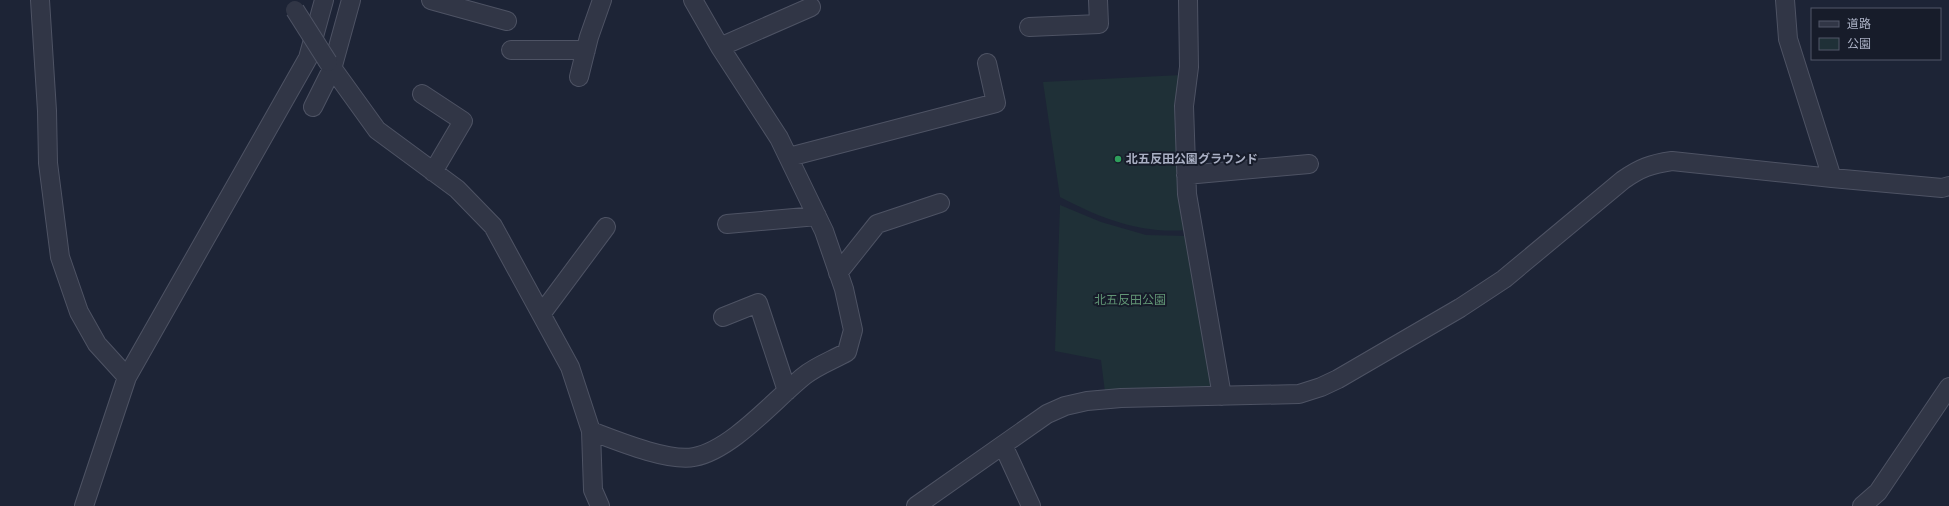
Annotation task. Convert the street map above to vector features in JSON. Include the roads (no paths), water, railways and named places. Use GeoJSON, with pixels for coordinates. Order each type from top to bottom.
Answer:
{"type":"FeatureCollection","features":[{"type":"Feature","properties":{"kind":"street"},"geometry":{"type":"LineString","coordinates":[[40,0],[47,111],[48,163],[60,257],[79,312],[97,344],[127,378]]}},
{"type":"Feature","properties":{"kind":"street"},"geometry":{"type":"LineString","coordinates":[[84,506],[127,378],[308,58],[324,0]]}},
{"type":"Feature","properties":{"kind":"street"},"geometry":{"type":"LineString","coordinates":[[313,107],[330,66],[351,0]]}},
{"type":"Feature","properties":{"kind":"street"},"geometry":{"type":"LineString","coordinates":[[431,0],[506,21]]}},
{"type":"Feature","properties":{"kind":"street"},"geometry":{"type":"LineString","coordinates":[[579,77],[602,0]]}},
{"type":"Feature","properties":{"kind":"street"},"geometry":{"type":"LineString","coordinates":[[591,431],[638,448],[668,456],[693,457],[718,448],[749,425],[805,375],[846,352],[853,330],[838,273],[824,231],[817,216],[779,138],[720,47],[693,0]]}},
{"type":"Feature","properties":{"kind":"street"},"geometry":{"type":"LineString","coordinates":[[1029,27],[1099,24],[1098,0]]}},
{"type":"Feature","properties":{"kind":"street"},"geometry":{"type":"LineString","coordinates":[[1188,0],[1189,67],[1184,106],[1187,194],[1222,396]]}},
{"type":"Feature","properties":{"kind":"street"},"geometry":{"type":"LineString","coordinates":[[1785,0],[1788,39],[1832,178]]}},
{"type":"Feature","properties":{"kind":"street"},"geometry":{"type":"LineString","coordinates":[[292,5],[330,66],[377,130],[457,189],[494,226],[570,367],[591,431],[593,490],[600,506]]}},
{"type":"Feature","properties":{"kind":"street"},"geometry":{"type":"LineString","coordinates":[[720,47],[811,7]]}},
{"type":"Feature","properties":{"kind":"street"},"geometry":{"type":"LineString","coordinates":[[511,50],[586,50]]}},
{"type":"Feature","properties":{"kind":"street"},"geometry":{"type":"LineString","coordinates":[[788,157],[996,103],[987,63]]}},
{"type":"Feature","properties":{"kind":"street"},"geometry":{"type":"LineString","coordinates":[[422,94],[464,121],[434,172]]}},
{"type":"Feature","properties":{"kind":"street"},"geometry":{"type":"LineString","coordinates":[[916,506],[1047,414],[1066,406],[1087,400],[1121,398],[1299,394],[1338,379],[1460,308],[1504,279],[1623,180],[1635,171],[1652,163],[1672,160],[1832,178],[1942,188],[1949,186]]}},
{"type":"Feature","properties":{"kind":"street"},"geometry":{"type":"LineString","coordinates":[[1186,175],[1309,164]]}},
{"type":"Feature","properties":{"kind":"street"},"geometry":{"type":"LineString","coordinates":[[838,273],[877,224],[940,203]]}},
{"type":"Feature","properties":{"kind":"street"},"geometry":{"type":"LineString","coordinates":[[727,224],[817,216]]}},
{"type":"Feature","properties":{"kind":"street"},"geometry":{"type":"LineString","coordinates":[[542,313],[606,227]]}},
{"type":"Feature","properties":{"kind":"street"},"geometry":{"type":"LineString","coordinates":[[722,317],[758,303],[787,391]]}},
{"type":"Feature","properties":{"kind":"street"},"geometry":{"type":"LineString","coordinates":[[1862,506],[1878,492],[1949,387]]}},
{"type":"Feature","properties":{"kind":"street"},"geometry":{"type":"LineString","coordinates":[[1003,445],[1032,506]]}},
{"type":"Feature","properties":{"kind":"place","name":"北五反田公園グラウンド"},"geometry":{"type":"Point","coordinates":[1118,159]}},
{"type":"Feature","properties":{"kind":"park label","name":"北五反田公園"},"geometry":{"type":"Point","coordinates":[1130,300]}}]}
